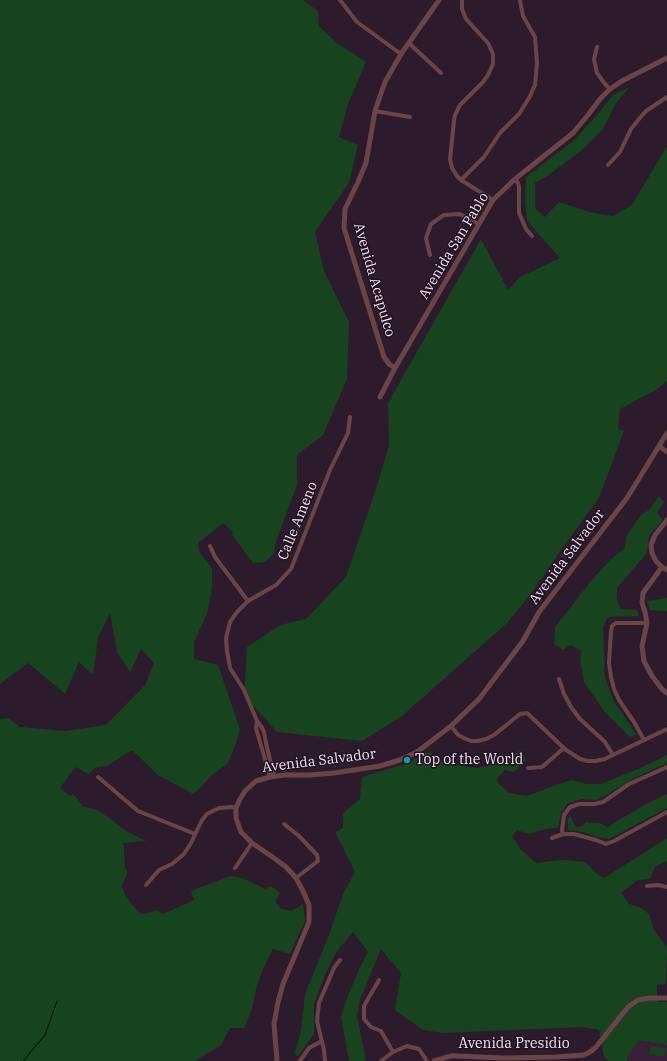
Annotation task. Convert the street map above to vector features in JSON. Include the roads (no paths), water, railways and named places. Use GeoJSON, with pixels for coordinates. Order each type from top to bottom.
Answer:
{"type":"FeatureCollection","features":[{"type":"Feature","properties":{"kind":"street"},"geometry":{"type":"LineString","coordinates":[[340,0],[357,22],[400,54]]}},
{"type":"Feature","properties":{"kind":"street","name":"Avenida Acapulco"},"geometry":{"type":"LineString","coordinates":[[395,368],[389,364],[384,357],[344,228],[345,209],[366,163],[375,111],[385,82],[400,54],[439,0]]}},
{"type":"Feature","properties":{"kind":"street"},"geometry":{"type":"LineString","coordinates":[[462,0],[462,9],[466,19],[488,43],[492,54],[493,64],[483,82],[460,105],[455,115],[450,159],[452,168],[457,176],[494,200]]}},
{"type":"Feature","properties":{"kind":"street"},"geometry":{"type":"LineString","coordinates":[[462,180],[484,157],[500,133],[519,114],[535,85],[537,63],[535,36],[524,16],[520,0]]}},
{"type":"Feature","properties":{"kind":"street"},"geometry":{"type":"LineString","coordinates":[[409,42],[441,73]]}},
{"type":"Feature","properties":{"kind":"street"},"geometry":{"type":"LineString","coordinates":[[597,47],[594,59],[597,73],[610,89]]}},
{"type":"Feature","properties":{"kind":"street","name":"Avenida San Pablo"},"geometry":{"type":"LineString","coordinates":[[380,397],[395,368],[494,200],[515,179],[573,133],[600,99],[610,89],[622,81],[667,58]]}},
{"type":"Feature","properties":{"kind":"street"},"geometry":{"type":"LineString","coordinates":[[608,165],[622,149],[638,118],[667,97]]}},
{"type":"Feature","properties":{"kind":"street"},"geometry":{"type":"LineString","coordinates":[[375,111],[410,117]]}},
{"type":"Feature","properties":{"kind":"street"},"geometry":{"type":"LineString","coordinates":[[515,179],[519,187],[519,213],[526,229],[532,236]]}},
{"type":"Feature","properties":{"kind":"street"},"geometry":{"type":"LineString","coordinates":[[430,254],[426,238],[431,224],[444,215],[460,214],[479,224]]}},
{"type":"Feature","properties":{"kind":"street","name":"Calle Ameno"},"geometry":{"type":"LineString","coordinates":[[272,777],[264,732],[262,726],[257,722],[244,690],[230,668],[226,638],[230,622],[236,612],[248,601],[276,585],[291,569],[330,470],[348,433],[350,416]]}},
{"type":"Feature","properties":{"kind":"street","name":"Avenida Salvador"},"geometry":{"type":"LineString","coordinates":[[236,808],[245,791],[256,781],[284,775],[334,773],[380,766],[400,760],[417,752],[451,726],[479,699],[523,641],[539,612],[627,498],[667,433]]}},
{"type":"Feature","properties":{"kind":"street"},"geometry":{"type":"LineString","coordinates":[[659,446],[667,452]]}},
{"type":"Feature","properties":{"kind":"street"},"geometry":{"type":"LineString","coordinates":[[667,520],[655,535],[651,545],[654,557],[664,568],[643,593],[642,603],[647,623],[642,646],[644,661],[652,676],[667,693]]}},
{"type":"Feature","properties":{"kind":"street"},"geometry":{"type":"LineString","coordinates":[[210,546],[215,557],[248,601]]}},
{"type":"Feature","properties":{"kind":"street"},"geometry":{"type":"LineString","coordinates":[[644,740],[619,700],[614,689],[609,664],[612,626],[616,623],[647,623]]}},
{"type":"Feature","properties":{"kind":"street"},"geometry":{"type":"LineString","coordinates":[[559,678],[564,694],[571,707],[580,719],[605,742],[613,755]]}},
{"type":"Feature","properties":{"kind":"street"},"geometry":{"type":"LineString","coordinates":[[451,726],[458,735],[471,741],[478,741],[494,735],[520,714],[527,713],[564,748],[575,756],[587,761],[605,759],[667,729]]}},
{"type":"Feature","properties":{"kind":"street"},"geometry":{"type":"LineString","coordinates":[[528,768],[542,767],[564,748]]}},
{"type":"Feature","properties":{"kind":"street"},"geometry":{"type":"LineString","coordinates":[[563,834],[562,830],[564,815],[570,807],[579,804],[594,804],[602,802],[629,784],[667,767]]}},
{"type":"Feature","properties":{"kind":"street"},"geometry":{"type":"LineString","coordinates":[[98,777],[138,810],[195,834]]}},
{"type":"Feature","properties":{"kind":"street"},"geometry":{"type":"LineString","coordinates":[[146,885],[159,870],[172,864],[184,854],[202,820],[207,814],[219,808],[232,807],[236,808],[236,818],[241,832],[252,843],[286,867],[296,878],[309,905],[308,922],[283,984],[278,1002],[274,1024],[277,1061]]}},
{"type":"Feature","properties":{"kind":"street"},"geometry":{"type":"LineString","coordinates":[[552,838],[563,834],[574,834],[606,844],[667,812]]}},
{"type":"Feature","properties":{"kind":"street"},"geometry":{"type":"LineString","coordinates":[[284,824],[299,836],[317,855],[318,861],[296,878]]}},
{"type":"Feature","properties":{"kind":"street"},"geometry":{"type":"LineString","coordinates":[[235,868],[252,843]]}},
{"type":"Feature","properties":{"kind":"street"},"geometry":{"type":"LineString","coordinates":[[647,886],[658,885],[667,887]]}},
{"type":"Feature","properties":{"kind":"street"},"geometry":{"type":"LineString","coordinates":[[325,1061],[317,1021],[319,1003],[334,968],[340,960]]}},
{"type":"Feature","properties":{"kind":"street"},"geometry":{"type":"LineString","coordinates":[[379,980],[364,1006],[364,1019],[371,1027],[381,1031],[393,1052]]}},
{"type":"Feature","properties":{"kind":"street","name":"Avenida Presidio"},"geometry":{"type":"LineString","coordinates":[[434,1061],[451,1059],[556,1059],[584,1055],[596,1048],[628,1007],[638,1000],[667,998]]}},
{"type":"Feature","properties":{"kind":"street"},"geometry":{"type":"LineString","coordinates":[[300,1061],[309,1048],[322,1042]]}},
{"type":"Feature","properties":{"kind":"street"},"geometry":{"type":"LineString","coordinates":[[381,1061],[393,1052],[407,1046],[419,1049],[427,1061]]}},
{"type":"Feature","properties":{"kind":"waterway"},"geometry":{"type":"LineString","coordinates":[[23,1061],[45,1035],[57,1001]]}},
{"type":"Feature","properties":{"kind":"place","name":"Top of the World"},"geometry":{"type":"Point","coordinates":[407,760]}}]}
